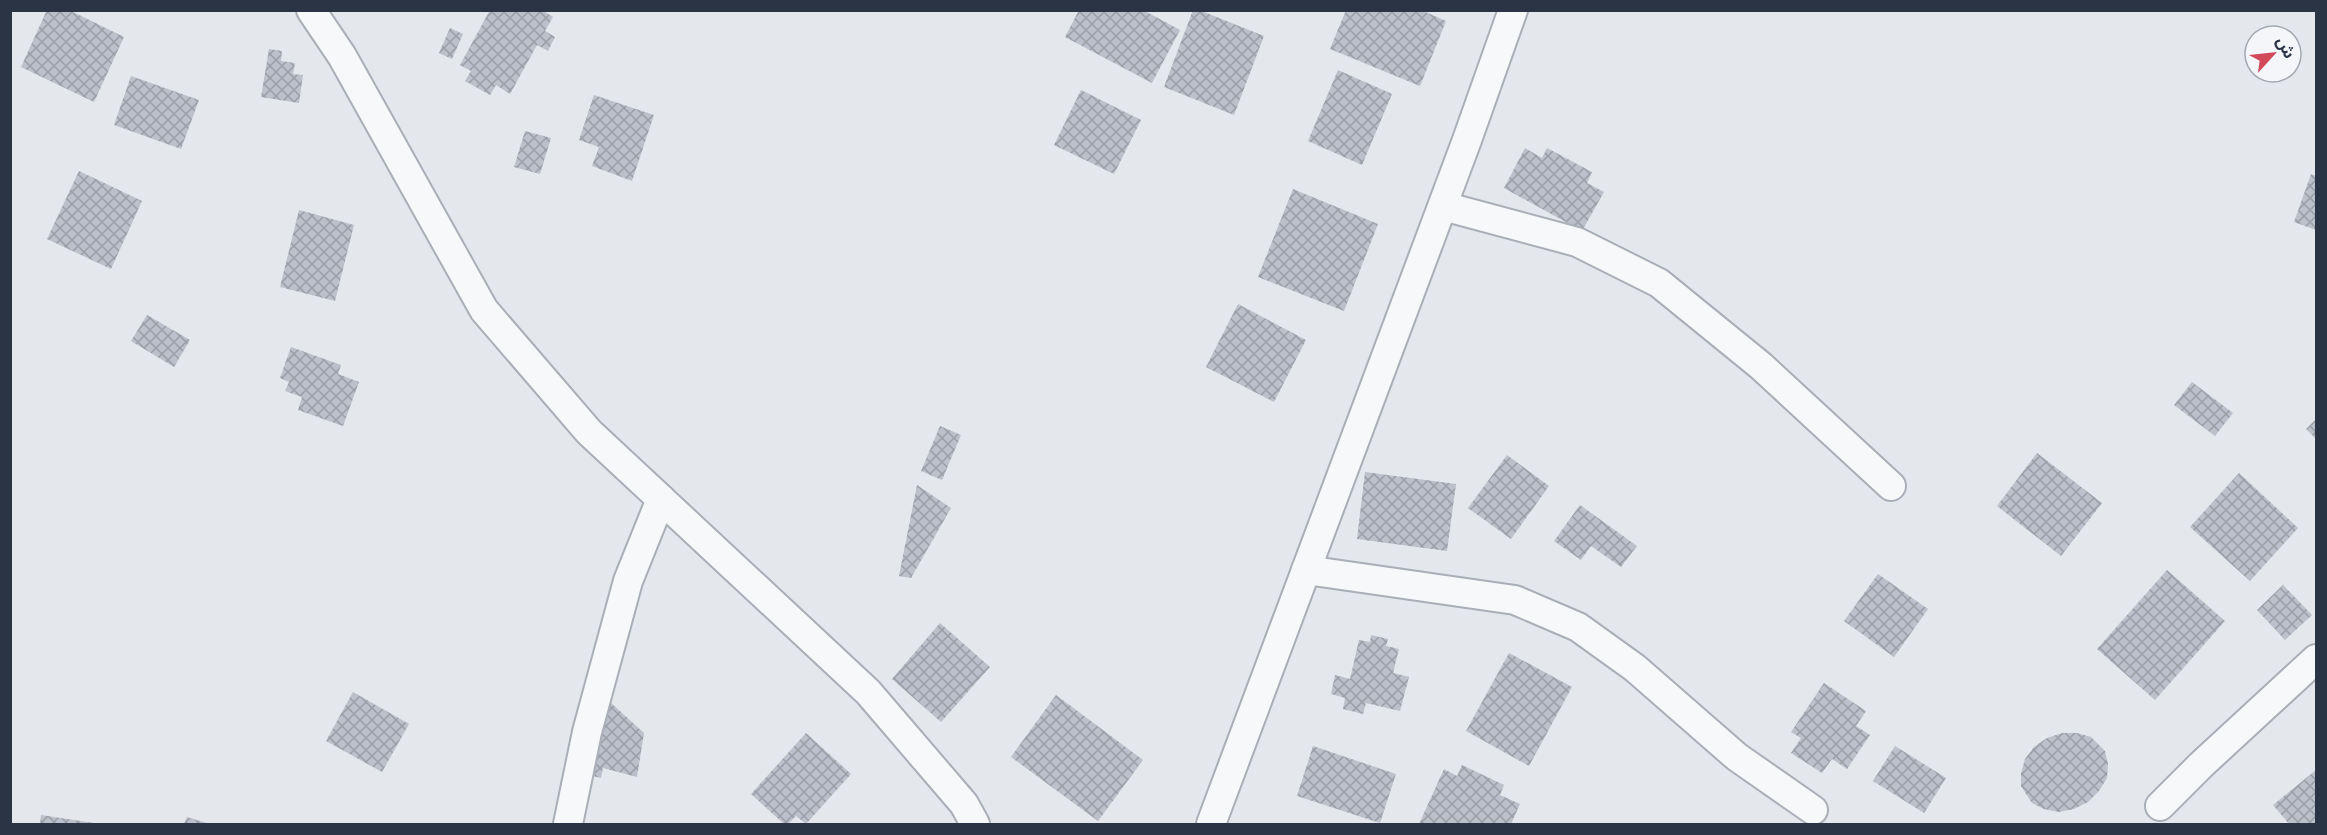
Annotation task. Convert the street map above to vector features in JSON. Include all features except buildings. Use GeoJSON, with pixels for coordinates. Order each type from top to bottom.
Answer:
{"type":"FeatureCollection","features":[{"type":"Feature","properties":{"kind":"street"},"geometry":{"type":"LineString","coordinates":[[310,10],[342,56],[484,309],[589,432],[867,692],[964,804],[975,825]]}},
{"type":"Feature","properties":{"kind":"street"},"geometry":{"type":"LineString","coordinates":[[1211,825],[1443,206],[1513,10]]}},
{"type":"Feature","properties":{"kind":"street"},"geometry":{"type":"LineString","coordinates":[[1443,206],[1577,242],[1659,283],[1761,366],[1891,486]]}},
{"type":"Feature","properties":{"kind":"street"},"geometry":{"type":"LineString","coordinates":[[568,825],[587,732],[628,581],[661,500]]}},
{"type":"Feature","properties":{"kind":"street"},"geometry":{"type":"LineString","coordinates":[[1306,570],[1515,600],[1578,627],[1635,668],[1737,757],[1813,810]]}},
{"type":"Feature","properties":{"kind":"street"},"geometry":{"type":"LineString","coordinates":[[2160,806],[2316,659]]}}]}
